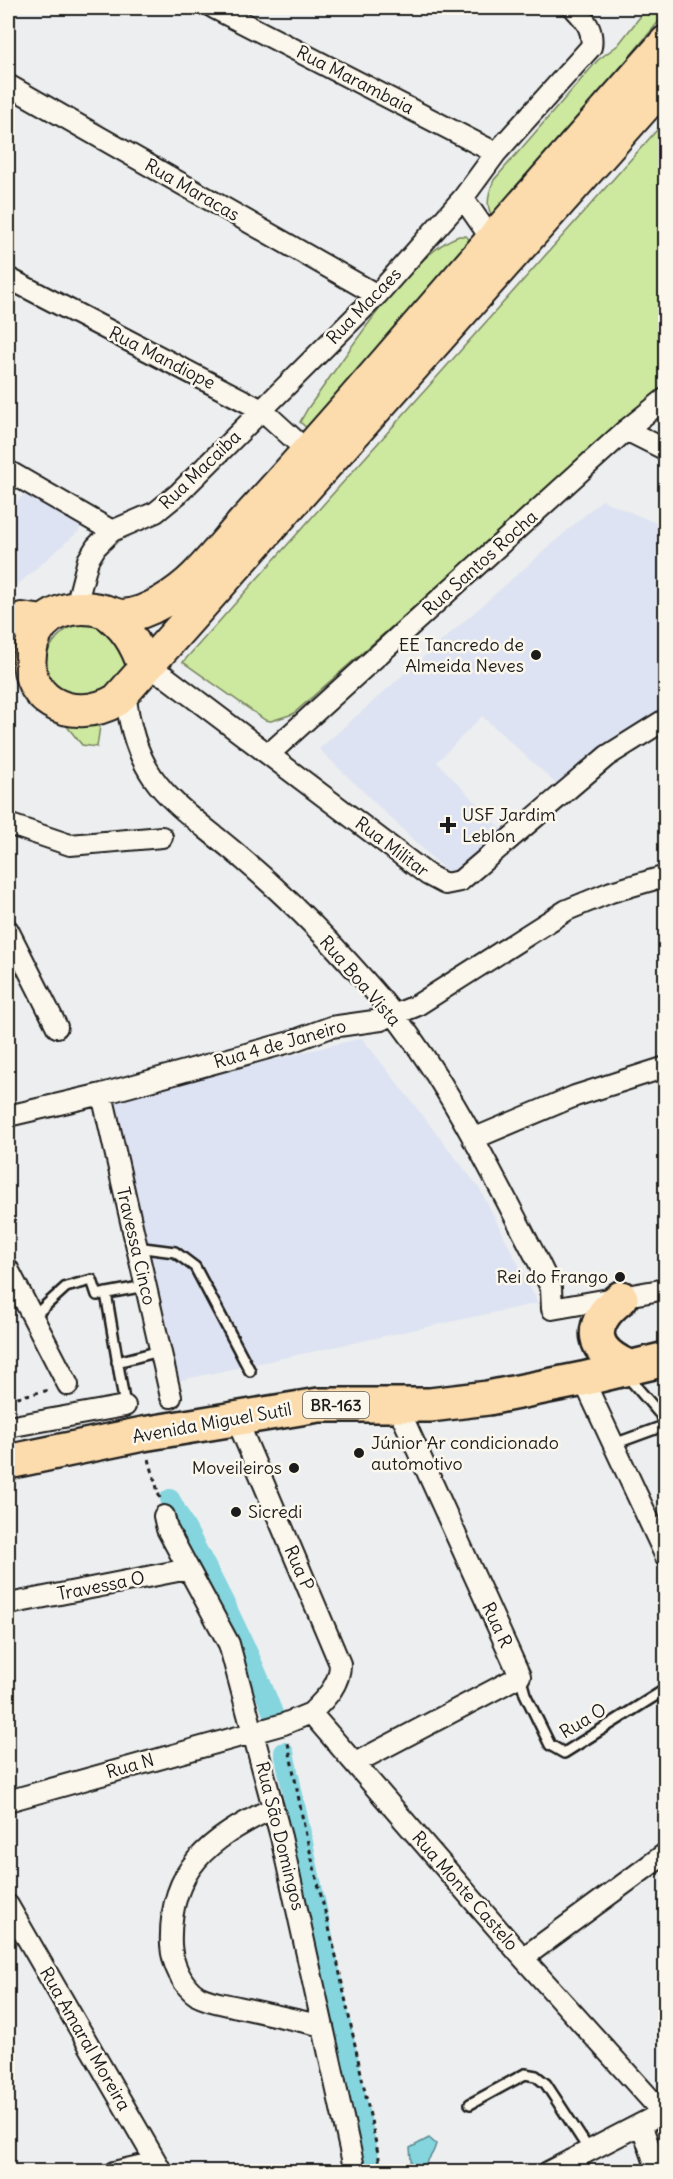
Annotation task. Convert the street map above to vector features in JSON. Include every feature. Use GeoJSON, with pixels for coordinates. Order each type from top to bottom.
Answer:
{"type":"FeatureCollection","features":[{"type":"Feature","properties":{"kind":"highway"},"geometry":{"type":"LineString","coordinates":[[621,1298],[603,1313],[596,1334],[599,1346],[627,1369]]}},
{"type":"Feature","properties":{"kind":"highway","name":"Avenida Miguel Sutil"},"geometry":{"type":"LineString","coordinates":[[8,1462],[236,1418],[319,1406],[443,1404],[583,1379],[666,1359]]}},
{"type":"Feature","properties":{"kind":"main road"},"geometry":{"type":"LineString","coordinates":[[666,42],[308,452],[184,587],[142,612],[125,616],[90,609],[60,611],[44,622],[32,642],[29,659],[32,676],[40,691],[52,703],[68,711],[85,712],[102,709],[117,700],[144,667],[180,632],[666,82]]}},
{"type":"Feature","properties":{"kind":"main road"},"geometry":{"type":"LineString","coordinates":[[90,609],[119,621],[129,635],[144,667]]}},
{"type":"Feature","properties":{"kind":"main road"},"geometry":{"type":"LineString","coordinates":[[8,624],[22,619],[44,622]]}},
{"type":"Feature","properties":{"kind":"street","name":"Rua Marambaia"},"geometry":{"type":"LineString","coordinates":[[214,8],[496,153]]}},
{"type":"Feature","properties":{"kind":"street","name":"Rua Macaes"},"geometry":{"type":"LineString","coordinates":[[262,410],[377,295],[463,198],[496,153],[591,47],[592,32],[587,22],[574,8]]}},
{"type":"Feature","properties":{"kind":"street","name":"Rua Maracas"},"geometry":{"type":"LineString","coordinates":[[8,85],[377,295]]}},
{"type":"Feature","properties":{"kind":"street"},"geometry":{"type":"LineString","coordinates":[[463,198],[492,240]]}},
{"type":"Feature","properties":{"kind":"street","name":"Rua Mandiope"},"geometry":{"type":"LineString","coordinates":[[8,278],[262,410],[308,452]]}},
{"type":"Feature","properties":{"kind":"street","name":"Rua Santos Rocha"},"geometry":{"type":"LineString","coordinates":[[268,754],[626,430],[666,398]]}},
{"type":"Feature","properties":{"kind":"street","name":"Rua Macaiba"},"geometry":{"type":"LineString","coordinates":[[90,609],[88,560],[96,547],[112,531],[156,512],[262,410]]}},
{"type":"Feature","properties":{"kind":"street"},"geometry":{"type":"LineString","coordinates":[[626,430],[666,450]]}},
{"type":"Feature","properties":{"kind":"street"},"geometry":{"type":"LineString","coordinates":[[8,471],[112,531]]}},
{"type":"Feature","properties":{"kind":"street","name":"Rua Militar"},"geometry":{"type":"LineString","coordinates":[[144,667],[166,677],[428,875],[450,885],[460,881],[607,756],[666,719]]}},
{"type":"Feature","properties":{"kind":"street","name":"Rua Boa Vista"},"geometry":{"type":"LineString","coordinates":[[125,690],[128,719],[138,749],[162,791],[175,806],[245,861],[303,916],[383,1001],[451,1100],[473,1139],[546,1276],[551,1288],[552,1309],[621,1298]]}},
{"type":"Feature","properties":{"kind":"street"},"geometry":{"type":"LineString","coordinates":[[8,825],[70,845],[162,837]]}},
{"type":"Feature","properties":{"kind":"street","name":"Rua 4 de Janeiro"},"geometry":{"type":"LineString","coordinates":[[8,1116],[102,1094],[290,1042],[331,1027],[393,1016],[416,1006],[567,910],[611,892],[666,876]]}},
{"type":"Feature","properties":{"kind":"street"},"geometry":{"type":"LineString","coordinates":[[8,930],[57,1027]]}},
{"type":"Feature","properties":{"kind":"street"},"geometry":{"type":"LineString","coordinates":[[473,1139],[575,1096],[666,1067]]}},
{"type":"Feature","properties":{"kind":"street","name":"Travessa Cinco"},"geometry":{"type":"LineString","coordinates":[[102,1094],[171,1398]]}},
{"type":"Feature","properties":{"kind":"street"},"geometry":{"type":"LineString","coordinates":[[8,1269],[68,1385]]}},
{"type":"Feature","properties":{"kind":"street"},"geometry":{"type":"LineString","coordinates":[[621,1298],[666,1289]]}},
{"type":"Feature","properties":{"kind":"street"},"geometry":{"type":"LineString","coordinates":[[583,1379],[666,1557]]}},
{"type":"Feature","properties":{"kind":"street","name":"Rua R"},"geometry":{"type":"LineString","coordinates":[[396,1403],[520,1676]]}},
{"type":"Feature","properties":{"kind":"street","name":"Avenida Miguel Sutil"},"geometry":{"type":"LineString","coordinates":[[8,1427],[125,1406]]}},
{"type":"Feature","properties":{"kind":"street","name":"Rua P"},"geometry":{"type":"LineString","coordinates":[[236,1418],[340,1664],[338,1681],[311,1713]]}},
{"type":"Feature","properties":{"kind":"street","name":"Rua São Domingos"},"geometry":{"type":"LineString","coordinates":[[164,1516],[167,1529],[229,1644],[273,1808],[355,2172]]}},
{"type":"Feature","properties":{"kind":"street","name":"Travessa O"},"geometry":{"type":"LineString","coordinates":[[14,1603],[188,1569]]}},
{"type":"Feature","properties":{"kind":"street"},"geometry":{"type":"LineString","coordinates":[[355,1763],[520,1676]]}},
{"type":"Feature","properties":{"kind":"street"},"geometry":{"type":"LineString","coordinates":[[253,1731],[284,1724],[311,1713]]}},
{"type":"Feature","properties":{"kind":"street","name":"Rua Monte Castelo"},"geometry":{"type":"LineString","coordinates":[[311,1713],[523,1959],[664,2112]]}},
{"type":"Feature","properties":{"kind":"street","name":"Rua N"},"geometry":{"type":"LineString","coordinates":[[8,1801],[253,1731]]}},
{"type":"Feature","properties":{"kind":"street"},"geometry":{"type":"LineString","coordinates":[[273,1808],[222,1838],[204,1852],[189,1870],[177,1888],[172,1906],[171,1953],[180,1975],[197,1995],[323,2026]]}},
{"type":"Feature","properties":{"kind":"street"},"geometry":{"type":"LineString","coordinates":[[523,1959],[666,1853]]}},
{"type":"Feature","properties":{"kind":"street","name":"Rua Amaral Moreira"},"geometry":{"type":"LineString","coordinates":[[8,1905],[159,2167]]}},
{"type":"Feature","properties":{"kind":"street"},"geometry":{"type":"LineString","coordinates":[[548,2172],[664,2112]]}},
{"type":"Feature","properties":{"kind":"street"},"geometry":{"type":"LineString","coordinates":[[641,2124],[658,2172]]}},
{"type":"Feature","properties":{"kind":"street"},"geometry":{"type":"LineString","coordinates":[[114,2172],[159,2167]]}},
{"type":"Feature","properties":{"kind":"lane"},"geometry":{"type":"LineString","coordinates":[[136,1247],[175,1252],[195,1268],[249,1371]]}},
{"type":"Feature","properties":{"kind":"lane"},"geometry":{"type":"LineString","coordinates":[[33,1317],[66,1287],[93,1280],[97,1295],[145,1286]]}},
{"type":"Feature","properties":{"kind":"lane"},"geometry":{"type":"LineString","coordinates":[[106,1293],[125,1406]]}},
{"type":"Feature","properties":{"kind":"lane"},"geometry":{"type":"LineString","coordinates":[[117,1362],[160,1351]]}},
{"type":"Feature","properties":{"kind":"lane"},"geometry":{"type":"LineString","coordinates":[[614,1444],[666,1423],[627,1369]]}},
{"type":"Feature","properties":{"kind":"lane","name":"Rua O"},"geometry":{"type":"LineString","coordinates":[[520,1676],[525,1694],[550,1745],[564,1753],[666,1689]]}},
{"type":"Feature","properties":{"kind":"lane"},"geometry":{"type":"LineString","coordinates":[[470,2104],[525,2074],[536,2076],[546,2084],[589,2151]]}},
{"type":"Feature","properties":{"kind":"path"},"geometry":{"type":"LineString","coordinates":[[8,1399],[68,1385]]}},
{"type":"Feature","properties":{"kind":"path"},"geometry":{"type":"LineString","coordinates":[[147,1450],[164,1516]]}},
{"type":"Feature","properties":{"kind":"path"},"geometry":{"type":"LineString","coordinates":[[284,1724],[305,1831],[337,1960],[382,2172]]}},
{"type":"Feature","properties":{"kind":"shaded area"},"geometry":{"type":"Polygon","coordinates":[[[30,489],[80,519],[81,525],[79,531],[8,593],[8,510],[30,489]]]}},
{"type":"Feature","properties":{"kind":"shaded area","name":"EE Tancredo de Almeida Neves"},"geometry":{"type":"Polygon","coordinates":[[[602,500],[665,527],[665,713],[564,791],[482,716],[437,762],[508,836],[452,877],[319,749],[602,500]]]}},
{"type":"Feature","properties":{"kind":"shaded area"},"geometry":{"type":"Polygon","coordinates":[[[362,1038],[480,1189],[538,1303],[172,1382],[110,1100],[362,1038]]]}},
{"type":"Feature","properties":{"kind":"green space"},"geometry":{"type":"Polygon","coordinates":[[[647,8],[665,8],[665,14],[497,216],[492,216],[488,203],[494,180],[598,60],[618,45],[647,8]]]}},
{"type":"Feature","properties":{"kind":"green space"},"geometry":{"type":"Polygon","coordinates":[[[665,121],[665,385],[293,714],[271,721],[265,720],[183,662],[665,121]]]}},
{"type":"Feature","properties":{"kind":"green space"},"geometry":{"type":"Polygon","coordinates":[[[459,236],[466,236],[474,244],[309,430],[300,422],[308,408],[377,312],[419,264],[440,246],[459,236]]]}},
{"type":"Feature","properties":{"kind":"green space"},"geometry":{"type":"Polygon","coordinates":[[[80,622],[107,625],[131,659],[126,686],[64,699],[53,685],[46,666],[49,650],[59,636],[80,622]]]}},
{"type":"Feature","properties":{"kind":"green space"},"geometry":{"type":"Polygon","coordinates":[[[94,723],[100,726],[97,747],[82,745],[65,724],[94,723]]]}},
{"type":"Feature","properties":{"kind":"water"},"geometry":{"type":"Polygon","coordinates":[[[429,2138],[436,2144],[433,2153],[424,2164],[412,2171],[410,2148],[429,2138]]]}},
{"type":"Feature","properties":{"kind":"waterway"},"geometry":{"type":"LineString","coordinates":[[170,1499],[241,1638],[277,1724]]}},
{"type":"Feature","properties":{"kind":"waterway"},"geometry":{"type":"LineString","coordinates":[[284,1752],[372,2172]]}},
{"type":"Feature","properties":{"kind":"place","name":"EE Tancredo de Almeida Neves"},"geometry":{"type":"Point","coordinates":[536,655]}},
{"type":"Feature","properties":{"kind":"place","name":"USF Jardim Leblon"},"geometry":{"type":"Point","coordinates":[448,825]}},
{"type":"Feature","properties":{"kind":"place","name":"Rei do Frango"},"geometry":{"type":"Point","coordinates":[620,1277]}},
{"type":"Feature","properties":{"kind":"place","name":"Júnior Ar condicionado automotivo"},"geometry":{"type":"Point","coordinates":[359,1453]}},
{"type":"Feature","properties":{"kind":"place","name":"Moveileiros"},"geometry":{"type":"Point","coordinates":[294,1468]}},
{"type":"Feature","properties":{"kind":"place","name":"Sicredi"},"geometry":{"type":"Point","coordinates":[236,1512]}}]}
